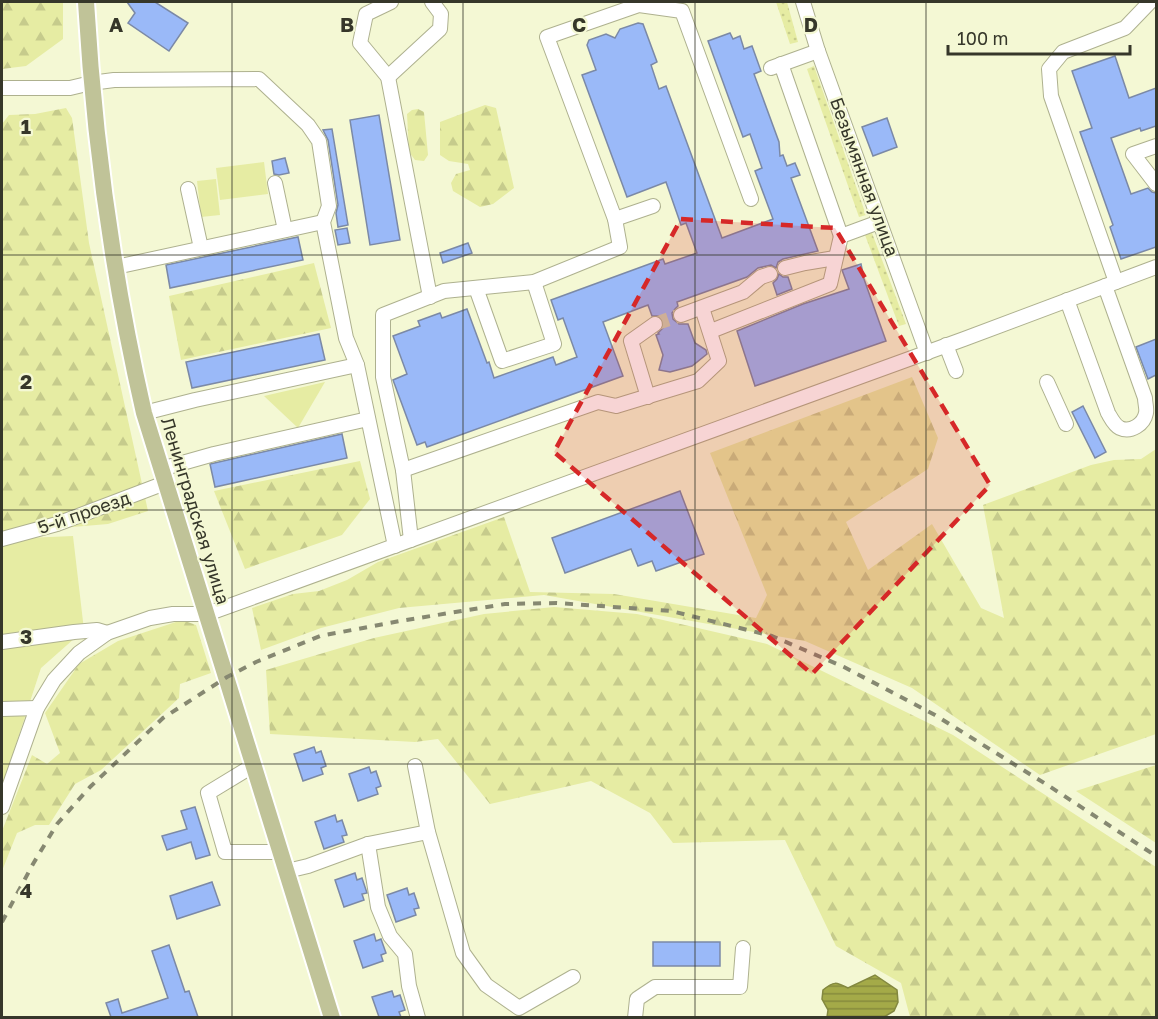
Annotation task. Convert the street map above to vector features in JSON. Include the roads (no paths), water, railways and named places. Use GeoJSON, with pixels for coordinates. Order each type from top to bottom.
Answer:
{"type":"FeatureCollection","features":[{"type":"Feature","properties":{"kind":"main road","name":"Ленинградская улица"},"geometry":{"type":"LineString","coordinates":[[86,2],[91,83],[102,179],[133,363],[144,413],[332,1017]]}},
{"type":"Feature","properties":{"kind":"street"},"geometry":{"type":"LineString","coordinates":[[391,2],[366,14],[360,43],[388,77],[430,297]]}},
{"type":"Feature","properties":{"kind":"street"},"geometry":{"type":"LineString","coordinates":[[388,77],[440,28],[441,14],[432,2]]}},
{"type":"Feature","properties":{"kind":"street","name":"Безымянная улица"},"geometry":{"type":"LineString","coordinates":[[803,2],[818,51],[927,352]]}},
{"type":"Feature","properties":{"kind":"street"},"geometry":{"type":"LineString","coordinates":[[1067,300],[1108,413],[1114,423],[1121,428],[1131,429],[1142,422],[1151,396],[1111,284],[1051,96],[1049,69],[1062,52],[1125,28],[1149,2]]}},
{"type":"Feature","properties":{"kind":"street"},"geometry":{"type":"LineString","coordinates":[[411,540],[403,470],[383,376],[382,315],[444,291],[534,282],[620,247],[615,219],[547,37],[639,5],[682,11],[751,199]]}},
{"type":"Feature","properties":{"kind":"street"},"geometry":{"type":"LineString","coordinates":[[711,332],[830,284],[841,236],[776,66],[818,51]]}},
{"type":"Feature","properties":{"kind":"street"},"geometry":{"type":"LineString","coordinates":[[2,88],[70,88],[114,80],[259,79],[308,125],[319,141],[329,206],[323,222],[346,338],[357,365],[395,546]]}},
{"type":"Feature","properties":{"kind":"street"},"geometry":{"type":"LineString","coordinates":[[1156,146],[1133,154],[1156,184]]}},
{"type":"Feature","properties":{"kind":"street"},"geometry":{"type":"LineString","coordinates":[[275,183],[285,230]]}},
{"type":"Feature","properties":{"kind":"street"},"geometry":{"type":"LineString","coordinates":[[188,189],[201,248]]}},
{"type":"Feature","properties":{"kind":"street"},"geometry":{"type":"LineString","coordinates":[[615,219],[653,206]]}},
{"type":"Feature","properties":{"kind":"street"},"geometry":{"type":"LineString","coordinates":[[116,267],[323,222]]}},
{"type":"Feature","properties":{"kind":"street"},"geometry":{"type":"LineString","coordinates":[[841,236],[879,222]]}},
{"type":"Feature","properties":{"kind":"street"},"geometry":{"type":"LineString","coordinates":[[785,268],[835,258]]}},
{"type":"Feature","properties":{"kind":"street"},"geometry":{"type":"LineString","coordinates":[[2,807],[37,708],[54,680],[79,653],[107,633],[150,618],[173,614],[207,614],[1156,267]]}},
{"type":"Feature","properties":{"kind":"street"},"geometry":{"type":"LineString","coordinates":[[681,315],[743,292],[761,277],[770,274]]}},
{"type":"Feature","properties":{"kind":"street"},"geometry":{"type":"LineString","coordinates":[[476,288],[502,361],[554,344],[534,282]]}},
{"type":"Feature","properties":{"kind":"street"},"geometry":{"type":"LineString","coordinates":[[403,470],[598,402],[616,406],[698,381],[719,361],[702,308]]}},
{"type":"Feature","properties":{"kind":"street"},"geometry":{"type":"LineString","coordinates":[[648,397],[631,341],[655,324]]}},
{"type":"Feature","properties":{"kind":"street"},"geometry":{"type":"LineString","coordinates":[[946,345],[956,371]]}},
{"type":"Feature","properties":{"kind":"street"},"geometry":{"type":"LineString","coordinates":[[144,413],[357,365]]}},
{"type":"Feature","properties":{"kind":"street"},"geometry":{"type":"LineString","coordinates":[[1047,382],[1066,424]]}},
{"type":"Feature","properties":{"kind":"street","name":"5-й проезд"},"geometry":{"type":"LineString","coordinates":[[2,538],[57,525],[214,454],[368,419]]}},
{"type":"Feature","properties":{"kind":"street"},"geometry":{"type":"LineString","coordinates":[[2,642],[97,630],[107,633]]}},
{"type":"Feature","properties":{"kind":"street"},"geometry":{"type":"LineString","coordinates":[[2,709],[37,708]]}},
{"type":"Feature","properties":{"kind":"street"},"geometry":{"type":"LineString","coordinates":[[254,765],[208,793],[225,852],[281,852]]}},
{"type":"Feature","properties":{"kind":"street"},"geometry":{"type":"LineString","coordinates":[[415,766],[428,832],[463,953],[486,985],[519,1008],[573,977]]}},
{"type":"Feature","properties":{"kind":"street"},"geometry":{"type":"LineString","coordinates":[[287,871],[308,866],[368,844],[428,832]]}},
{"type":"Feature","properties":{"kind":"street"},"geometry":{"type":"LineString","coordinates":[[368,844],[378,907],[390,936],[405,954],[409,986],[418,1017]]}},
{"type":"Feature","properties":{"kind":"street"},"geometry":{"type":"LineString","coordinates":[[635,1017],[637,999],[655,987],[740,987],[743,948]]}},
{"type":"Feature","properties":{"kind":"tunnel"},"geometry":{"type":"LineString","coordinates":[[655,324],[681,315]]}},
{"type":"Feature","properties":{"kind":"railway"},"geometry":{"type":"LineString","coordinates":[[2,922],[57,824],[90,787],[163,718],[227,677],[256,662],[320,636],[505,604],[557,603],[671,611],[772,636],[844,667],[935,715],[1156,856]]}}]}
